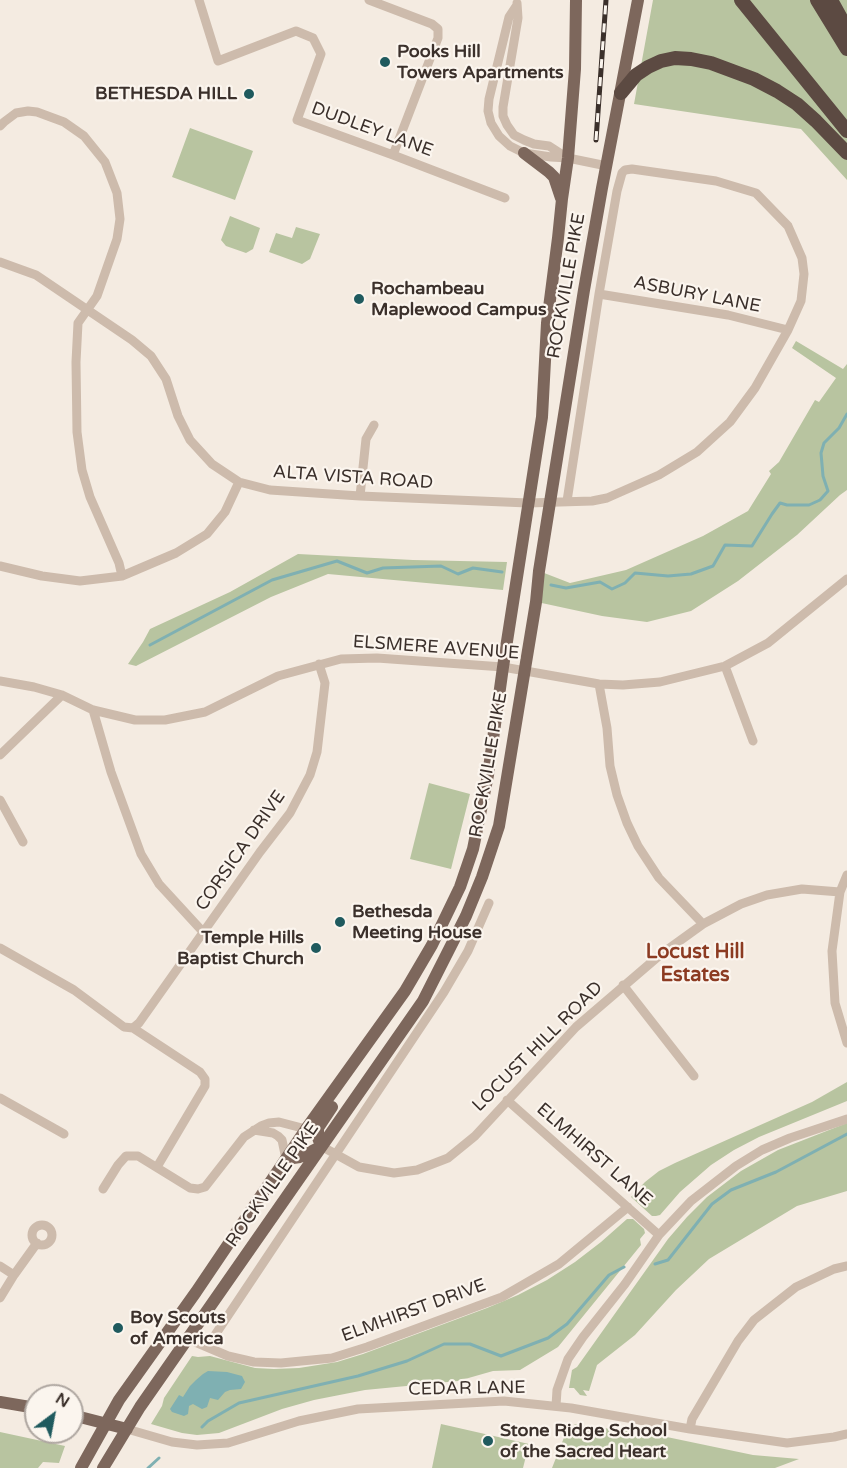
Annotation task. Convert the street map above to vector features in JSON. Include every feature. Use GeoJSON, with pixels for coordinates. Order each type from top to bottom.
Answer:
{"type":"FeatureCollection","features":[{"type":"Feature","properties":{"kind":"highway"},"geometry":{"type":"LineString","coordinates":[[741,0],[847,131]]}},
{"type":"Feature","properties":{"kind":"highway"},"geometry":{"type":"LineString","coordinates":[[817,0],[847,49]]}},
{"type":"Feature","properties":{"kind":"highway"},"geometry":{"type":"LineString","coordinates":[[831,0],[847,29]]}},
{"type":"Feature","properties":{"kind":"highway"},"geometry":{"type":"LineString","coordinates":[[621,93],[636,75],[661,61],[675,58],[711,63],[754,79],[787,97],[816,121],[847,153]]}},
{"type":"Feature","properties":{"kind":"main road","name":"ROCKVILLE PIKE"},"geometry":{"type":"LineString","coordinates":[[81,1468],[119,1400],[200,1286],[306,1129],[405,991],[432,945],[460,887],[473,849],[488,775],[542,417],[547,323],[568,158],[575,69],[576,0]]}},
{"type":"Feature","properties":{"kind":"main road","name":"ROCKVILLE PIKE"},"geometry":{"type":"LineString","coordinates":[[103,1468],[140,1407],[423,1001],[466,916],[486,867],[499,826],[537,602],[539,571],[584,290],[638,0]]}},
{"type":"Feature","properties":{"kind":"main road"},"geometry":{"type":"LineString","coordinates":[[524,153],[549,172],[562,199]]}},
{"type":"Feature","properties":{"kind":"main road"},"geometry":{"type":"LineString","coordinates":[[286,1159],[300,1157],[321,1146],[318,1128],[338,1097],[340,1082]]}},
{"type":"Feature","properties":{"kind":"main road"},"geometry":{"type":"LineString","coordinates":[[0,1402],[24,1406]]}},
{"type":"Feature","properties":{"kind":"main road"},"geometry":{"type":"LineString","coordinates":[[84,1418],[127,1429]]}},
{"type":"Feature","properties":{"kind":"street","name":"DUDLEY LANE"},"geometry":{"type":"LineString","coordinates":[[199,0],[218,61],[296,31],[313,38],[321,54],[297,120],[505,198]]}},
{"type":"Feature","properties":{"kind":"street"},"geometry":{"type":"LineString","coordinates":[[369,0],[432,24],[438,29],[438,38],[393,155]]}},
{"type":"Feature","properties":{"kind":"street"},"geometry":{"type":"LineString","coordinates":[[517,3],[518,18],[503,116],[514,135],[534,144],[549,146],[568,158]]}},
{"type":"Feature","properties":{"kind":"street"},"geometry":{"type":"LineString","coordinates":[[517,3],[509,17],[489,99],[488,111],[491,123],[499,136],[510,146],[524,153],[550,158],[568,158],[607,166]]}},
{"type":"Feature","properties":{"kind":"street"},"geometry":{"type":"LineString","coordinates":[[0,126],[16,113],[28,111],[64,122],[84,136],[105,162],[117,193],[120,219],[117,239],[97,296],[78,323],[76,362],[77,432],[82,470],[90,497],[119,563],[122,576]]}},
{"type":"Feature","properties":{"kind":"street","name":"ALTA VISTA ROAD"},"geometry":{"type":"LineString","coordinates":[[0,262],[36,275],[132,339],[151,356],[166,379],[178,416],[190,440],[212,464],[239,482],[270,490],[360,496],[528,503],[592,501],[607,498],[659,476],[697,452],[730,422],[755,388],[788,330],[801,301],[804,274],[802,258],[788,226],[756,193],[716,181],[632,169],[622,172]]}},
{"type":"Feature","properties":{"kind":"street","name":"ROCKVILLE PIKE"},"geometry":{"type":"LineString","coordinates":[[567,501],[599,294],[622,172]]}},
{"type":"Feature","properties":{"kind":"street","name":"ASBURY LANE"},"geometry":{"type":"LineString","coordinates":[[599,294],[728,315],[788,330]]}},
{"type":"Feature","properties":{"kind":"street"},"geometry":{"type":"LineString","coordinates":[[360,496],[366,439],[374,425]]}},
{"type":"Feature","properties":{"kind":"street"},"geometry":{"type":"LineString","coordinates":[[0,566],[42,576],[80,581],[122,576],[176,553],[207,534],[225,512],[239,482]]}},
{"type":"Feature","properties":{"kind":"street","name":"ELSMERE AVENUE"},"geometry":{"type":"LineString","coordinates":[[0,681],[62,695],[93,710],[135,720],[165,720],[205,712],[278,676],[341,659],[377,658],[503,667],[599,684],[660,682],[725,666],[768,643],[847,579]]}},
{"type":"Feature","properties":{"kind":"street","name":"CORSICA DRIVE"},"geometry":{"type":"LineString","coordinates":[[129,1027],[139,1023],[204,933],[290,813],[310,775],[316,752],[325,683],[319,664]]}},
{"type":"Feature","properties":{"kind":"street"},"geometry":{"type":"LineString","coordinates":[[725,666],[753,741]]}},
{"type":"Feature","properties":{"kind":"street"},"geometry":{"type":"LineString","coordinates":[[599,684],[607,728],[610,766],[627,823],[658,878],[703,924]]}},
{"type":"Feature","properties":{"kind":"street"},"geometry":{"type":"LineString","coordinates":[[0,755],[62,695]]}},
{"type":"Feature","properties":{"kind":"street"},"geometry":{"type":"LineString","coordinates":[[93,710],[111,772],[141,854],[159,884],[204,933]]}},
{"type":"Feature","properties":{"kind":"street"},"geometry":{"type":"LineString","coordinates":[[0,800],[23,842]]}},
{"type":"Feature","properties":{"kind":"street"},"geometry":{"type":"LineString","coordinates":[[847,875],[840,892],[832,951],[835,1004],[847,1043]]}},
{"type":"Feature","properties":{"kind":"street","name":"LOCUST HILL ROAD"},"geometry":{"type":"LineString","coordinates":[[321,1146],[359,1167],[394,1173],[417,1170],[447,1158],[475,1136],[576,1027],[660,955],[703,924],[741,904],[767,895],[802,889],[840,892]]}},
{"type":"Feature","properties":{"kind":"street","name":"ROCKVILLE PIKE"},"geometry":{"type":"LineString","coordinates":[[207,1347],[444,992],[468,951],[489,903]]}},
{"type":"Feature","properties":{"kind":"street"},"geometry":{"type":"LineString","coordinates":[[0,948],[74,990],[200,1072],[205,1079],[205,1086],[157,1167]]}},
{"type":"Feature","properties":{"kind":"street"},"geometry":{"type":"LineString","coordinates":[[623,986],[694,1076]]}},
{"type":"Feature","properties":{"kind":"street"},"geometry":{"type":"LineString","coordinates":[[0,1098],[64,1134]]}},
{"type":"Feature","properties":{"kind":"street","name":"ELMHIRST LANE"},"geometry":{"type":"LineString","coordinates":[[507,1100],[659,1235]]}},
{"type":"Feature","properties":{"kind":"street"},"geometry":{"type":"LineString","coordinates":[[556,1406],[557,1390],[568,1359],[659,1235],[691,1201],[736,1166],[762,1150],[847,1119]]}},
{"type":"Feature","properties":{"kind":"street"},"geometry":{"type":"LineString","coordinates":[[103,1189],[126,1156],[138,1156],[190,1188],[198,1189],[205,1186],[244,1137],[254,1130],[269,1123],[279,1122],[306,1129]]}},
{"type":"Feature","properties":{"kind":"street"},"geometry":{"type":"LineString","coordinates":[[254,1130],[278,1136],[282,1140],[286,1159]]}},
{"type":"Feature","properties":{"kind":"street","name":"ELMHIRST DRIVE"},"geometry":{"type":"LineString","coordinates":[[188,1339],[228,1356],[254,1362],[281,1363],[332,1358],[502,1297],[559,1264],[628,1207]]}},
{"type":"Feature","properties":{"kind":"street"},"geometry":{"type":"LineString","coordinates":[[0,1298],[37,1243]]}},
{"type":"Feature","properties":{"kind":"street"},"geometry":{"type":"LineString","coordinates":[[0,1266],[14,1275]]}},
{"type":"Feature","properties":{"kind":"street"},"geometry":{"type":"LineString","coordinates":[[690,1429],[693,1419],[738,1341],[754,1320],[796,1287],[834,1269],[847,1266]]}},
{"type":"Feature","properties":{"kind":"street","name":"CEDAR LANE"},"geometry":{"type":"LineString","coordinates":[[127,1429],[172,1442],[197,1445],[228,1443],[299,1420],[358,1409],[504,1401],[556,1406],[787,1443],[847,1434]]}},
{"type":"Feature","properties":{"kind":"green space"},"geometry":{"type":"Polygon","coordinates":[[[653,0],[847,0],[847,180],[801,129],[634,104],[653,0]]]}},
{"type":"Feature","properties":{"kind":"green space"},"geometry":{"type":"Polygon","coordinates":[[[190,128],[253,151],[235,200],[172,177],[190,128]]]}},
{"type":"Feature","properties":{"kind":"green space"},"geometry":{"type":"Polygon","coordinates":[[[230,216],[260,228],[253,249],[246,253],[226,246],[221,240],[230,216]]]}},
{"type":"Feature","properties":{"kind":"green space"},"geometry":{"type":"Polygon","coordinates":[[[296,227],[320,234],[310,259],[302,264],[269,252],[276,233],[292,238],[296,227]]]}},
{"type":"Feature","properties":{"kind":"green space"},"geometry":{"type":"Polygon","coordinates":[[[796,341],[843,369],[847,364],[847,490],[797,535],[738,581],[691,611],[647,622],[602,616],[537,602],[539,571],[570,583],[626,570],[703,536],[748,511],[771,474],[769,471],[779,462],[815,400],[819,402],[836,378],[792,348],[796,341]]]}},
{"type":"Feature","properties":{"kind":"green space"},"geometry":{"type":"Polygon","coordinates":[[[298,554],[507,562],[503,590],[328,574],[271,597],[136,666],[128,664],[150,629],[230,592],[298,554]]]}},
{"type":"Feature","properties":{"kind":"green space"},"geometry":{"type":"Polygon","coordinates":[[[429,783],[470,794],[451,869],[410,859],[429,783]]]}},
{"type":"Feature","properties":{"kind":"green space"},"geometry":{"type":"Polygon","coordinates":[[[847,1082],[847,1101],[759,1137],[734,1150],[711,1165],[680,1192],[660,1215],[652,1216],[631,1197],[659,1171],[812,1102],[847,1082]]]}},
{"type":"Feature","properties":{"kind":"green space"},"geometry":{"type":"Polygon","coordinates":[[[847,1123],[847,1191],[797,1206],[709,1259],[676,1290],[635,1335],[597,1365],[589,1391],[583,1390],[587,1396],[580,1395],[574,1388],[569,1388],[572,1370],[577,1367],[668,1239],[707,1197],[741,1171],[778,1150],[847,1123]]]}},
{"type":"Feature","properties":{"kind":"green space"},"geometry":{"type":"Polygon","coordinates":[[[627,1219],[633,1219],[644,1229],[645,1233],[640,1239],[641,1245],[558,1347],[520,1370],[493,1371],[458,1381],[365,1390],[314,1400],[282,1409],[219,1433],[197,1435],[151,1424],[164,1398],[192,1356],[210,1356],[255,1368],[274,1369],[337,1362],[363,1354],[518,1295],[575,1262],[627,1219]]]}},
{"type":"Feature","properties":{"kind":"green space"},"geometry":{"type":"Polygon","coordinates":[[[441,1424],[529,1444],[523,1468],[432,1468],[441,1424]]]}},
{"type":"Feature","properties":{"kind":"green space"},"geometry":{"type":"Polygon","coordinates":[[[575,1424],[662,1436],[753,1455],[799,1459],[775,1468],[552,1468],[565,1435],[575,1424]]]}},
{"type":"Feature","properties":{"kind":"green space"},"geometry":{"type":"Polygon","coordinates":[[[0,1432],[24,1437],[24,1444],[65,1446],[59,1463],[43,1462],[38,1468],[0,1468],[0,1432]]]}},
{"type":"Feature","properties":{"kind":"water"},"geometry":{"type":"Polygon","coordinates":[[[208,1371],[242,1376],[245,1382],[241,1389],[225,1392],[218,1400],[210,1398],[207,1407],[202,1409],[193,1404],[189,1406],[188,1414],[184,1416],[172,1412],[170,1409],[179,1395],[183,1397],[190,1386],[208,1371]]]}},
{"type":"Feature","properties":{"kind":"waterway"},"geometry":{"type":"LineString","coordinates":[[551,585],[566,588],[600,582],[612,589],[625,583],[635,573],[668,576],[691,574],[713,566],[725,545],[752,546],[780,503],[809,505],[820,500],[828,491],[823,476],[821,453],[824,443],[839,428],[847,414]]}},
{"type":"Feature","properties":{"kind":"waterway"},"geometry":{"type":"LineString","coordinates":[[150,645],[272,580],[337,561],[367,573],[383,568],[441,566],[458,574],[473,568],[502,572]]}},
{"type":"Feature","properties":{"kind":"waterway"},"geometry":{"type":"LineString","coordinates":[[655,1264],[668,1260],[712,1204],[731,1190],[776,1172],[847,1134]]}},
{"type":"Feature","properties":{"kind":"waterway"},"geometry":{"type":"LineString","coordinates":[[202,1427],[239,1403],[358,1376],[407,1361],[444,1344],[470,1344],[501,1356],[548,1338],[567,1324],[609,1275],[624,1267]]}},
{"type":"Feature","properties":{"kind":"waterway"},"geometry":{"type":"LineString","coordinates":[[148,1468],[159,1458]]}},
{"type":"Feature","properties":{"kind":"railway"},"geometry":{"type":"LineString","coordinates":[[596,140],[606,0]]}},
{"type":"Feature","properties":{"kind":"place","name":"Pooks Hill Towers Apartments"},"geometry":{"type":"Point","coordinates":[385,62]}},
{"type":"Feature","properties":{"kind":"place","name":"BETHESDA HILL"},"geometry":{"type":"Point","coordinates":[249,94]}},
{"type":"Feature","properties":{"kind":"place","name":"Rochambeau Maplewood Campus"},"geometry":{"type":"Point","coordinates":[359,299]}},
{"type":"Feature","properties":{"kind":"place","name":"Bethesda Meeting House"},"geometry":{"type":"Point","coordinates":[340,922]}},
{"type":"Feature","properties":{"kind":"place","name":"Temple Hills Baptist Church"},"geometry":{"type":"Point","coordinates":[316,948]}},
{"type":"Feature","properties":{"kind":"place","name":"Boy Scouts of America"},"geometry":{"type":"Point","coordinates":[118,1328]}},
{"type":"Feature","properties":{"kind":"place","name":"Stone Ridge School of the Sacred Heart"},"geometry":{"type":"Point","coordinates":[488,1441]}},
{"type":"Feature","properties":{"kind":"district","name":"Locust Hill Estates"},"geometry":{"type":"Point","coordinates":[695,964]}}]}
